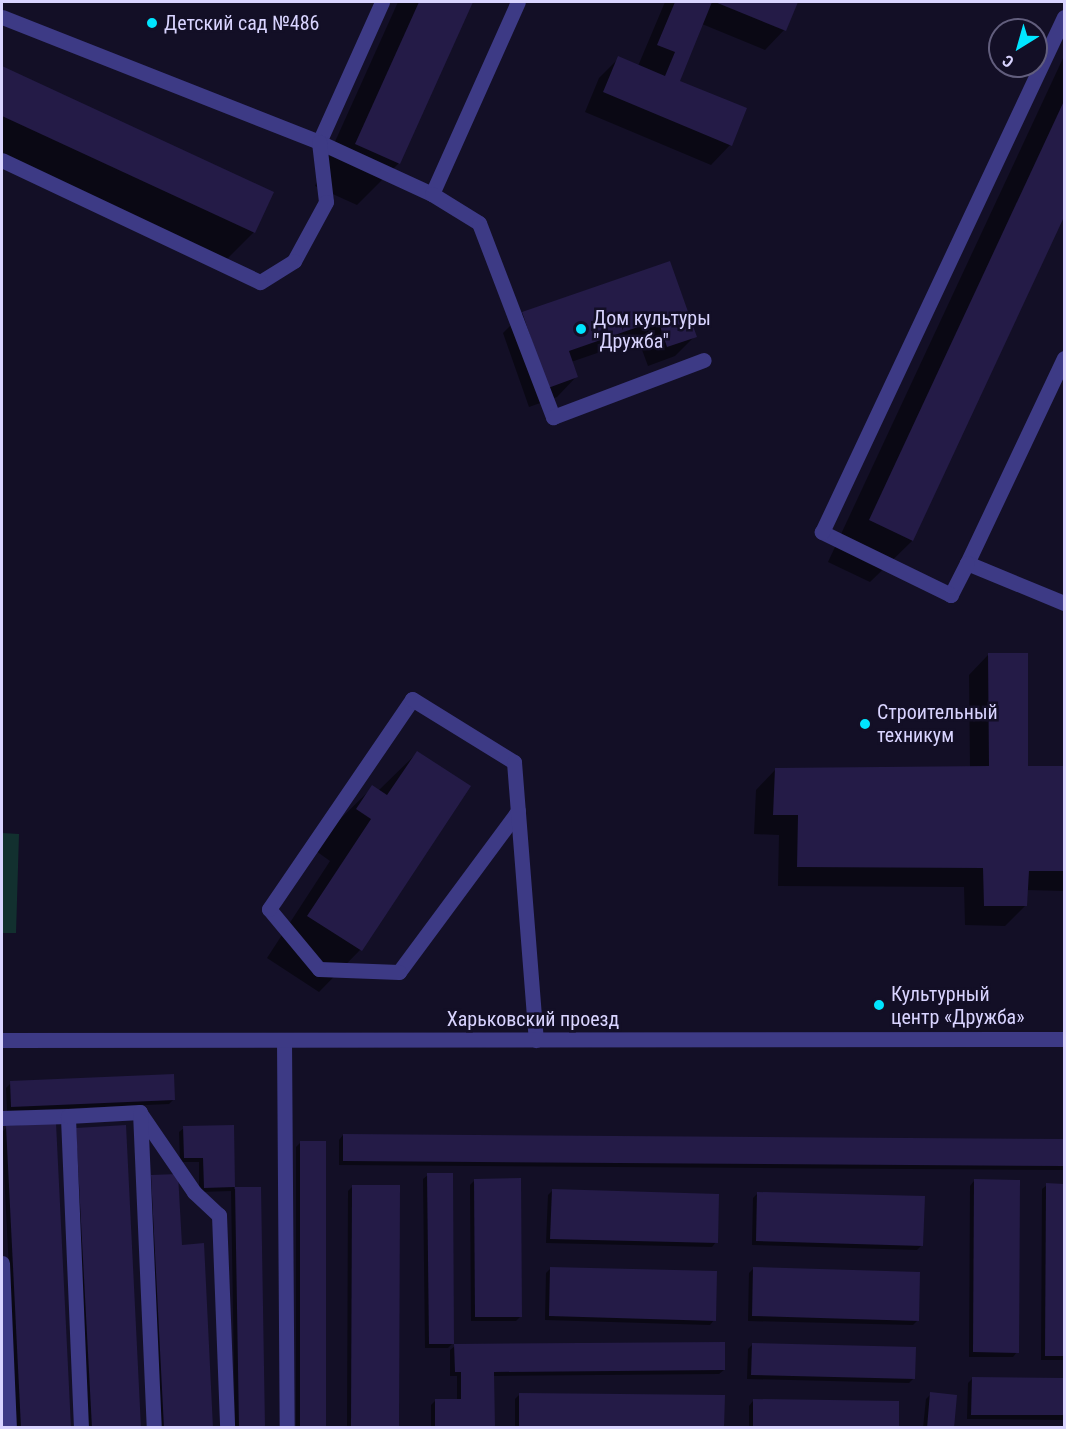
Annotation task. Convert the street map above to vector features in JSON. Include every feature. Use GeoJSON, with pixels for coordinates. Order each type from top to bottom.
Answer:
{"type":"FeatureCollection","features":[{"type":"Feature","properties":{"kind":"street"},"geometry":{"type":"LineString","coordinates":[[2,160],[260,282],[294,261],[326,202],[319,142],[382,2]]}},
{"type":"Feature","properties":{"kind":"street"},"geometry":{"type":"LineString","coordinates":[[432,194],[518,2]]}},
{"type":"Feature","properties":{"kind":"street"},"geometry":{"type":"LineString","coordinates":[[2,17],[319,142],[432,194],[479,223],[553,417],[704,360]]}},
{"type":"Feature","properties":{"kind":"street"},"geometry":{"type":"LineString","coordinates":[[1065,17],[822,532],[951,595],[1065,358]]}},
{"type":"Feature","properties":{"kind":"street"},"geometry":{"type":"LineString","coordinates":[[967,562],[1065,603]]}},
{"type":"Feature","properties":{"kind":"street"},"geometry":{"type":"LineString","coordinates":[[518,811],[399,972],[319,969],[270,909],[412,699],[514,762],[518,811],[536,1040]]}},
{"type":"Feature","properties":{"kind":"street","name":"Харьковский проезд"},"geometry":{"type":"LineString","coordinates":[[2,1040],[1065,1039]]}},
{"type":"Feature","properties":{"kind":"street"},"geometry":{"type":"LineString","coordinates":[[284,1040],[287,1428]]}},
{"type":"Feature","properties":{"kind":"street"},"geometry":{"type":"LineString","coordinates":[[2,1118],[140,1113]]}},
{"type":"Feature","properties":{"kind":"street"},"geometry":{"type":"LineString","coordinates":[[140,1113],[154,1428]]}},
{"type":"Feature","properties":{"kind":"street"},"geometry":{"type":"LineString","coordinates":[[140,1113],[194,1192],[219,1215],[227,1428]]}},
{"type":"Feature","properties":{"kind":"street"},"geometry":{"type":"LineString","coordinates":[[68,1116],[81,1428]]}},
{"type":"Feature","properties":{"kind":"street"},"geometry":{"type":"LineString","coordinates":[[2,1263],[9,1428]]}},
{"type":"Feature","properties":{"kind":"green space"},"geometry":{"type":"Polygon","coordinates":[[[2,833],[19,834],[16,933],[2,933],[2,833]]]}},
{"type":"Feature","properties":{"kind":"building"},"geometry":{"type":"Polygon","coordinates":[[[419,2],[473,2],[400,164],[355,144],[419,2]]]}},
{"type":"Feature","properties":{"kind":"building"},"geometry":{"type":"Polygon","coordinates":[[[675,2],[712,2],[680,81],[747,108],[732,146],[603,92],[618,56],[665,76],[675,52],[657,45],[675,2]]]}},
{"type":"Feature","properties":{"kind":"building"},"geometry":{"type":"Polygon","coordinates":[[[715,2],[798,2],[786,31],[715,2]]]}},
{"type":"Feature","properties":{"kind":"building"},"geometry":{"type":"Polygon","coordinates":[[[2,66],[274,192],[255,233],[2,116],[2,66]]]}},
{"type":"Feature","properties":{"kind":"building"},"geometry":{"type":"Polygon","coordinates":[[[1064,101],[1064,217],[913,541],[869,520],[1064,101]]]}},
{"type":"Feature","properties":{"kind":"building","name":"Дом культуры \"Дружба\""},"geometry":{"type":"Polygon","coordinates":[[[670,261],[697,337],[667,347],[658,320],[569,351],[578,377],[548,388],[522,312],[670,261]]]}},
{"type":"Feature","properties":{"kind":"building"},"geometry":{"type":"Polygon","coordinates":[[[988,653],[1028,653],[1028,766],[1064,766],[1064,871],[1029,871],[1027,906],[984,906],[983,868],[797,867],[798,815],[773,815],[775,768],[989,766],[988,653]]]}},
{"type":"Feature","properties":{"kind":"building"},"geometry":{"type":"Polygon","coordinates":[[[417,751],[471,786],[362,951],[307,916],[371,819],[356,809],[372,785],[387,795],[417,751]]]}},
{"type":"Feature","properties":{"kind":"building"},"geometry":{"type":"Polygon","coordinates":[[[174,1074],[175,1100],[11,1107],[10,1081],[174,1074]]]}},
{"type":"Feature","properties":{"kind":"building"},"geometry":{"type":"Polygon","coordinates":[[[56,1123],[71,1428],[21,1428],[6,1126],[56,1123]]]}},
{"type":"Feature","properties":{"kind":"building"},"geometry":{"type":"Polygon","coordinates":[[[126,1125],[141,1428],[92,1428],[76,1128],[126,1125]]]}},
{"type":"Feature","properties":{"kind":"building"},"geometry":{"type":"Polygon","coordinates":[[[234,1125],[235,1187],[204,1188],[203,1158],[184,1158],[183,1126],[234,1125]]]}},
{"type":"Feature","properties":{"kind":"building"},"geometry":{"type":"Polygon","coordinates":[[[343,1134],[1064,1139],[1064,1166],[343,1161],[343,1134]]]}},
{"type":"Feature","properties":{"kind":"building"},"geometry":{"type":"Polygon","coordinates":[[[300,1141],[326,1141],[326,1428],[300,1428],[300,1141]]]}},
{"type":"Feature","properties":{"kind":"building"},"geometry":{"type":"Polygon","coordinates":[[[427,1173],[453,1173],[454,1344],[429,1344],[427,1173]]]}},
{"type":"Feature","properties":{"kind":"building"},"geometry":{"type":"Polygon","coordinates":[[[178,1174],[182,1245],[204,1243],[213,1428],[164,1428],[151,1175],[178,1174]]]}},
{"type":"Feature","properties":{"kind":"building"},"geometry":{"type":"Polygon","coordinates":[[[521,1178],[522,1317],[475,1317],[474,1179],[521,1178]]]}},
{"type":"Feature","properties":{"kind":"building"},"geometry":{"type":"Polygon","coordinates":[[[974,1179],[1020,1180],[1019,1353],[973,1352],[974,1179]]]}},
{"type":"Feature","properties":{"kind":"building"},"geometry":{"type":"Polygon","coordinates":[[[1046,1183],[1064,1184],[1064,1356],[1045,1356],[1046,1183]]]}},
{"type":"Feature","properties":{"kind":"building"},"geometry":{"type":"Polygon","coordinates":[[[352,1185],[400,1185],[399,1428],[351,1428],[352,1185]]]}},
{"type":"Feature","properties":{"kind":"building"},"geometry":{"type":"Polygon","coordinates":[[[235,1187],[261,1187],[265,1428],[239,1428],[235,1187]]]}},
{"type":"Feature","properties":{"kind":"building"},"geometry":{"type":"Polygon","coordinates":[[[552,1189],[719,1194],[718,1243],[550,1239],[552,1189]]]}},
{"type":"Feature","properties":{"kind":"building"},"geometry":{"type":"Polygon","coordinates":[[[757,1192],[925,1196],[923,1246],[756,1241],[757,1192]]]}},
{"type":"Feature","properties":{"kind":"building"},"geometry":{"type":"Polygon","coordinates":[[[550,1267],[717,1271],[716,1321],[549,1316],[550,1267]]]}},
{"type":"Feature","properties":{"kind":"building"},"geometry":{"type":"Polygon","coordinates":[[[753,1267],[920,1272],[919,1321],[752,1316],[753,1267]]]}},
{"type":"Feature","properties":{"kind":"building"},"geometry":{"type":"Polygon","coordinates":[[[725,1342],[725,1370],[494,1372],[495,1428],[435,1428],[435,1399],[461,1399],[461,1372],[455,1372],[454,1344],[725,1342]]]}},
{"type":"Feature","properties":{"kind":"building"},"geometry":{"type":"Polygon","coordinates":[[[752,1343],[916,1347],[915,1379],[751,1375],[752,1343]]]}},
{"type":"Feature","properties":{"kind":"building"},"geometry":{"type":"Polygon","coordinates":[[[972,1377],[1064,1378],[1064,1415],[971,1415],[972,1377]]]}},
{"type":"Feature","properties":{"kind":"building"},"geometry":{"type":"Polygon","coordinates":[[[930,1392],[957,1395],[954,1428],[927,1428],[930,1392]]]}},
{"type":"Feature","properties":{"kind":"building"},"geometry":{"type":"Polygon","coordinates":[[[519,1393],[725,1395],[724,1428],[519,1428],[519,1393]]]}},
{"type":"Feature","properties":{"kind":"building"},"geometry":{"type":"Polygon","coordinates":[[[753,1399],[899,1401],[899,1428],[753,1428],[753,1399]]]}},
{"type":"Feature","properties":{"kind":"place","name":"Детский сад №486"},"geometry":{"type":"Point","coordinates":[152,23]}},
{"type":"Feature","properties":{"kind":"place","name":"Дом культуры \"Дружба\""},"geometry":{"type":"Point","coordinates":[581,329]}},
{"type":"Feature","properties":{"kind":"place","name":"Строительный техникум"},"geometry":{"type":"Point","coordinates":[865,724]}},
{"type":"Feature","properties":{"kind":"place","name":"Культурный центр «Дружба»"},"geometry":{"type":"Point","coordinates":[879,1005]}}]}
